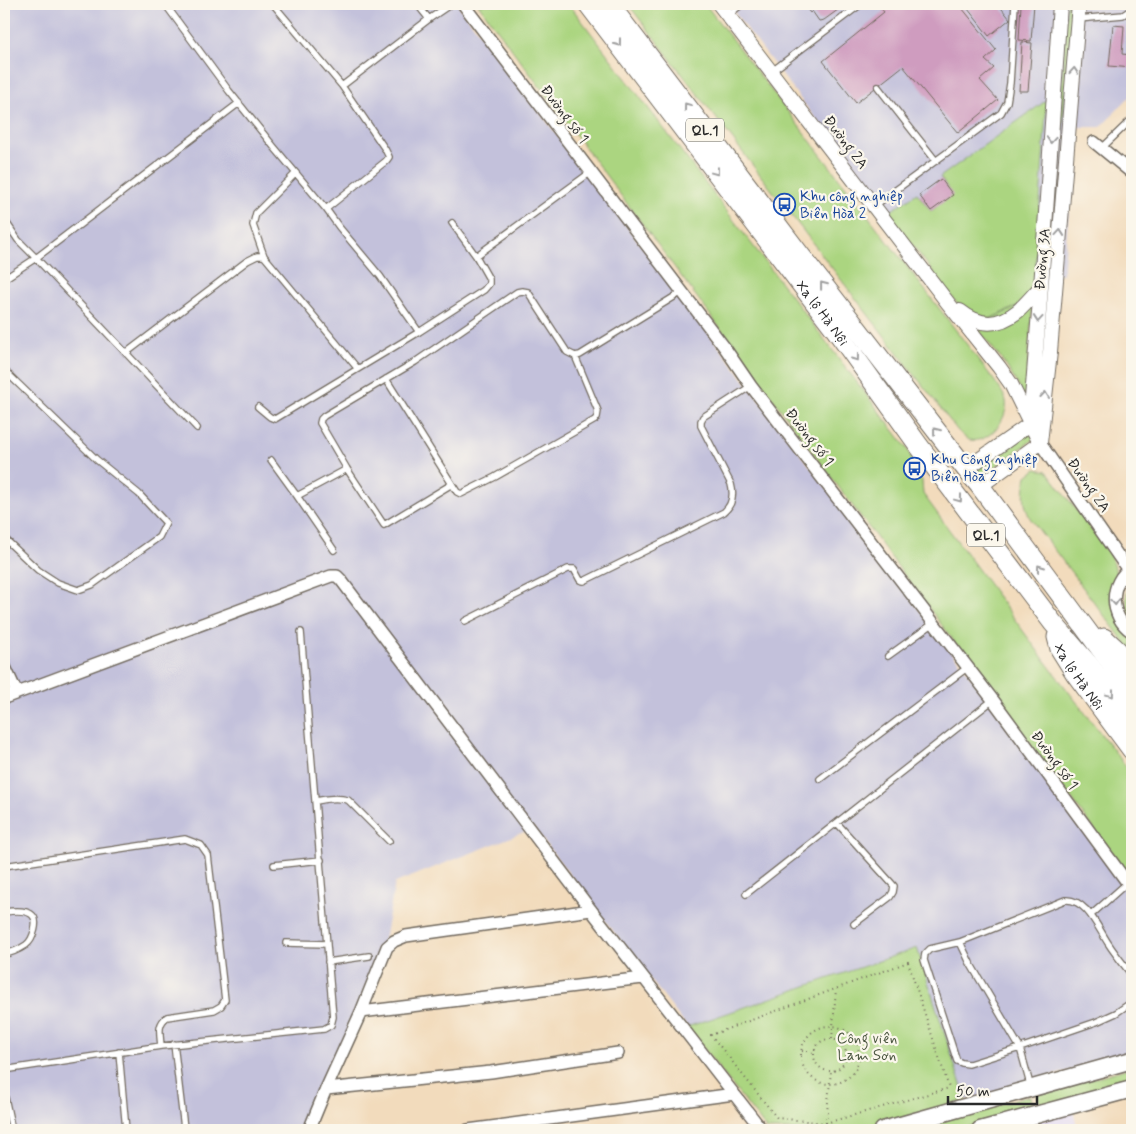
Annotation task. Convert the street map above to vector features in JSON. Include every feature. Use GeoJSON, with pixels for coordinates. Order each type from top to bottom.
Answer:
{"type":"FeatureCollection","features":[{"type":"Feature","properties":{"kind":"highway","name":"Xa lộ Hà Nội"},"geometry":{"type":"LineString","coordinates":[[588,4],[836,329],[919,446],[1053,624],[1090,666],[1132,722]]}},
{"type":"Feature","properties":{"kind":"highway","name":"Xa lộ Hà Nội"},"geometry":{"type":"LineString","coordinates":[[609,4],[966,470]]}},
{"type":"Feature","properties":{"kind":"highway","name":"QL.1"},"geometry":{"type":"LineString","coordinates":[[966,470],[980,486]]}},
{"type":"Feature","properties":{"kind":"highway","name":"Xa lộ Hà Nội"},"geometry":{"type":"LineString","coordinates":[[980,486],[1132,694]]}},
{"type":"Feature","properties":{"kind":"highway","name":"Xa lộ Hà Nội"},"geometry":{"type":"LineString","coordinates":[[1069,607],[1118,651],[1132,670]]}},
{"type":"Feature","properties":{"kind":"highway","name":"Xa lộ Hà Nội"},"geometry":{"type":"LineString","coordinates":[[1053,624],[1060,649],[1132,750]]}},
{"type":"Feature","properties":{"kind":"main road"},"geometry":{"type":"LineString","coordinates":[[883,1130],[1132,1060]]}},
{"type":"Feature","properties":{"kind":"main road"},"geometry":{"type":"LineString","coordinates":[[1031,1089],[1039,1114]]}},
{"type":"Feature","properties":{"kind":"main road"},"geometry":{"type":"LineString","coordinates":[[980,1130],[1132,1089]]}},
{"type":"Feature","properties":{"kind":"street","name":"Đường số 1"},"geometry":{"type":"LineString","coordinates":[[463,4],[725,348],[751,386],[993,700],[1130,886]]}},
{"type":"Feature","properties":{"kind":"street","name":"Đường 3A"},"geometry":{"type":"LineString","coordinates":[[1030,424],[1060,4]]}},
{"type":"Feature","properties":{"kind":"street","name":"Đường 3A"},"geometry":{"type":"LineString","coordinates":[[1040,443],[1080,4]]}},
{"type":"Feature","properties":{"kind":"street","name":"Đường 2A"},"geometry":{"type":"LineString","coordinates":[[724,9],[999,367],[1011,384],[1040,443],[1130,569]]}},
{"type":"Feature","properties":{"kind":"street"},"geometry":{"type":"LineString","coordinates":[[1098,145],[1132,174]]}},
{"type":"Feature","properties":{"kind":"street"},"geometry":{"type":"LineString","coordinates":[[948,303],[975,321],[991,323],[1004,319],[1019,310],[1041,287]]}},
{"type":"Feature","properties":{"kind":"street"},"geometry":{"type":"LineString","coordinates":[[966,470],[1030,424]]}},
{"type":"Feature","properties":{"kind":"street"},"geometry":{"type":"LineString","coordinates":[[980,486],[1040,443]]}},
{"type":"Feature","properties":{"kind":"street"},"geometry":{"type":"LineString","coordinates":[[1130,569],[1119,580],[1115,592],[1114,605],[1118,618],[1132,632]]}},
{"type":"Feature","properties":{"kind":"street"},"geometry":{"type":"LineString","coordinates":[[4,698],[331,576],[337,576],[591,910],[762,1130]]}},
{"type":"Feature","properties":{"kind":"street"},"geometry":{"type":"LineString","coordinates":[[4,665],[17,693]]}},
{"type":"Feature","properties":{"kind":"street"},"geometry":{"type":"LineString","coordinates":[[309,1130],[361,1012],[387,947],[394,940],[406,936],[591,910]]}},
{"type":"Feature","properties":{"kind":"street"},"geometry":{"type":"LineString","coordinates":[[361,1012],[644,978]]}},
{"type":"Feature","properties":{"kind":"street"},"geometry":{"type":"LineString","coordinates":[[326,1089],[491,1072],[618,1053]]}},
{"type":"Feature","properties":{"kind":"street"},"geometry":{"type":"LineString","coordinates":[[468,1130],[734,1094]]}},
{"type":"Feature","properties":{"kind":"lane"},"geometry":{"type":"LineString","coordinates":[[165,4],[239,103],[380,276],[420,332]]}},
{"type":"Feature","properties":{"kind":"lane"},"geometry":{"type":"LineString","coordinates":[[273,4],[342,86],[389,157],[386,162],[326,209]]}},
{"type":"Feature","properties":{"kind":"lane"},"geometry":{"type":"LineString","coordinates":[[417,4],[429,19]]}},
{"type":"Feature","properties":{"kind":"lane"},"geometry":{"type":"LineString","coordinates":[[342,86],[451,4]]}},
{"type":"Feature","properties":{"kind":"lane"},"geometry":{"type":"LineString","coordinates":[[724,9],[742,4]]}},
{"type":"Feature","properties":{"kind":"lane"},"geometry":{"type":"LineString","coordinates":[[771,72],[861,4]]}},
{"type":"Feature","properties":{"kind":"lane"},"geometry":{"type":"LineString","coordinates":[[874,206],[1001,113],[1007,102],[1010,83],[1014,4]]}},
{"type":"Feature","properties":{"kind":"lane"},"geometry":{"type":"LineString","coordinates":[[1078,19],[1123,15],[1132,9]]}},
{"type":"Feature","properties":{"kind":"lane"},"geometry":{"type":"LineString","coordinates":[[878,87],[936,161]]}},
{"type":"Feature","properties":{"kind":"lane"},"geometry":{"type":"LineString","coordinates":[[4,280],[36,258],[239,103]]}},
{"type":"Feature","properties":{"kind":"lane"},"geometry":{"type":"LineString","coordinates":[[1098,145],[1132,119]]}},
{"type":"Feature","properties":{"kind":"lane"},"geometry":{"type":"LineString","coordinates":[[476,256],[591,172]]}},
{"type":"Feature","properties":{"kind":"lane"},"geometry":{"type":"LineString","coordinates":[[296,173],[256,213],[253,225],[264,256],[358,369]]}},
{"type":"Feature","properties":{"kind":"lane"},"geometry":{"type":"LineString","coordinates":[[4,219],[18,240],[197,428]]}},
{"type":"Feature","properties":{"kind":"lane"},"geometry":{"type":"LineString","coordinates":[[258,407],[270,418],[275,419],[420,332],[484,290],[488,284],[488,279],[476,256],[452,222]]}},
{"type":"Feature","properties":{"kind":"lane"},"geometry":{"type":"LineString","coordinates":[[126,353],[247,261],[256,256],[264,256]]}},
{"type":"Feature","properties":{"kind":"lane"},"geometry":{"type":"LineString","coordinates":[[386,379],[452,484],[457,492],[461,494],[495,477],[595,420],[598,411],[574,356],[568,352],[528,292],[517,292],[414,362],[324,416],[321,420],[320,424],[384,525],[452,484]]}},
{"type":"Feature","properties":{"kind":"lane"},"geometry":{"type":"LineString","coordinates":[[574,356],[580,355],[682,292]]}},
{"type":"Feature","properties":{"kind":"lane"},"geometry":{"type":"LineString","coordinates":[[4,370],[97,460],[139,494],[166,522],[159,537],[92,586],[78,590],[58,583],[38,570],[4,538]]}},
{"type":"Feature","properties":{"kind":"lane"},"geometry":{"type":"LineString","coordinates":[[465,621],[568,568],[574,569],[580,580],[584,581],[724,512],[732,500],[731,484],[701,426],[701,421],[703,417],[751,386]]}},
{"type":"Feature","properties":{"kind":"lane"},"geometry":{"type":"LineString","coordinates":[[271,460],[334,550]]}},
{"type":"Feature","properties":{"kind":"lane"},"geometry":{"type":"LineString","coordinates":[[297,496],[348,469]]}},
{"type":"Feature","properties":{"kind":"lane"},"geometry":{"type":"LineString","coordinates":[[888,656],[934,623]]}},
{"type":"Feature","properties":{"kind":"lane"},"geometry":{"type":"LineString","coordinates":[[4,1070],[174,1044],[324,1030],[331,1024],[333,1017],[302,632]]}},
{"type":"Feature","properties":{"kind":"lane"},"geometry":{"type":"LineString","coordinates":[[820,779],[968,667]]}},
{"type":"Feature","properties":{"kind":"lane"},"geometry":{"type":"LineString","coordinates":[[746,894],[993,700]]}},
{"type":"Feature","properties":{"kind":"lane"},"geometry":{"type":"LineString","coordinates":[[316,801],[329,798],[348,800],[389,841]]}},
{"type":"Feature","properties":{"kind":"lane"},"geometry":{"type":"LineString","coordinates":[[836,823],[894,886],[890,897],[854,924]]}},
{"type":"Feature","properties":{"kind":"lane"},"geometry":{"type":"LineString","coordinates":[[4,866],[184,839],[201,845],[208,855],[224,1000],[214,1010],[168,1017],[163,1020],[160,1027],[161,1046]]}},
{"type":"Feature","properties":{"kind":"lane"},"geometry":{"type":"LineString","coordinates":[[274,864],[321,860]]}},
{"type":"Feature","properties":{"kind":"lane"},"geometry":{"type":"LineString","coordinates":[[1091,915],[1130,886]]}},
{"type":"Feature","properties":{"kind":"lane"},"geometry":{"type":"LineString","coordinates":[[1132,975],[1108,944],[1091,915],[1071,900],[1065,900],[960,942],[930,949],[925,954],[924,960],[957,1061],[962,1063],[969,1064],[1096,1022],[1116,1013],[1132,1002]]}},
{"type":"Feature","properties":{"kind":"lane"},"geometry":{"type":"LineString","coordinates":[[4,912],[20,911],[31,914],[35,920],[34,932],[26,945],[4,954]]}},
{"type":"Feature","properties":{"kind":"lane"},"geometry":{"type":"LineString","coordinates":[[960,942],[970,963],[1020,1048],[1031,1089]]}},
{"type":"Feature","properties":{"kind":"lane"},"geometry":{"type":"LineString","coordinates":[[286,943],[327,944]]}},
{"type":"Feature","properties":{"kind":"lane"},"geometry":{"type":"LineString","coordinates":[[328,962],[369,956]]}},
{"type":"Feature","properties":{"kind":"lane"},"geometry":{"type":"LineString","coordinates":[[174,1044],[184,1128]]}},
{"type":"Feature","properties":{"kind":"lane"},"geometry":{"type":"LineString","coordinates":[[119,1052],[126,1130]]}},
{"type":"Feature","properties":{"kind":"lane"},"geometry":{"type":"LineString","coordinates":[[4,1093],[12,1130]]}},
{"type":"Feature","properties":{"kind":"path"},"geometry":{"type":"LineString","coordinates":[[908,962],[950,1088],[826,1123],[777,1118],[710,1035],[908,962]]}},
{"type":"Feature","properties":{"kind":"path"},"geometry":{"type":"LineString","coordinates":[[832,1039],[836,989]]}},
{"type":"Feature","properties":{"kind":"path"},"geometry":{"type":"LineString","coordinates":[[824,1026],[833,1026],[843,1028],[851,1034],[856,1042],[859,1058],[848,1078],[830,1084],[812,1078],[806,1071],[802,1062],[802,1051],[803,1044],[815,1030],[824,1026]]}},
{"type":"Feature","properties":{"kind":"path"},"geometry":{"type":"LineString","coordinates":[[832,1039],[842,1044],[846,1057],[840,1067],[831,1071],[817,1065],[814,1053],[822,1041],[832,1039]]}},
{"type":"Feature","properties":{"kind":"path"},"geometry":{"type":"LineString","coordinates":[[802,1051],[814,1053]]}},
{"type":"Feature","properties":{"kind":"path"},"geometry":{"type":"LineString","coordinates":[[846,1057],[859,1058]]}},
{"type":"Feature","properties":{"kind":"path"},"geometry":{"type":"LineString","coordinates":[[826,1123],[831,1071]]}},
{"type":"Feature","properties":{"kind":"shaded area"},"geometry":{"type":"Polygon","coordinates":[[[4,4],[457,4],[992,705],[1132,896],[1132,1053],[966,1100],[916,948],[687,1027],[534,828],[395,883],[383,945],[357,1011],[305,1130],[4,1130],[4,4]]]}},
{"type":"Feature","properties":{"kind":"shaded area","name":"Khu công nghiệp Biên Hòa 2"},"geometry":{"type":"Polygon","coordinates":[[[728,4],[1132,4],[1132,94],[1101,127],[1077,127],[1063,274],[1035,272],[1034,289],[959,306],[728,4]]]}},
{"type":"Feature","properties":{"kind":"shaded area"},"geometry":{"type":"Polygon","coordinates":[[[1073,1111],[1078,1130],[1005,1130],[1073,1111]]]}},
{"type":"Feature","properties":{"kind":"green space"},"geometry":{"type":"Polygon","coordinates":[[[478,4],[569,4],[907,448],[922,481],[923,494],[1048,665],[1132,774],[1132,880],[478,4]]]}},
{"type":"Feature","properties":{"kind":"green space"},"geometry":{"type":"Polygon","coordinates":[[[628,4],[705,4],[997,384],[1006,401],[1006,408],[1001,422],[991,434],[977,440],[970,440],[958,431],[628,4]]]}},
{"type":"Feature","properties":{"kind":"green space"},"geometry":{"type":"Polygon","coordinates":[[[1067,4],[1073,4],[1050,273],[1048,273],[1067,4]]]}},
{"type":"Feature","properties":{"kind":"green space"},"geometry":{"type":"Polygon","coordinates":[[[1047,100],[1034,289],[1016,307],[989,319],[959,306],[888,213],[917,193],[931,211],[952,195],[940,177],[1047,100]]]}},
{"type":"Feature","properties":{"kind":"green space"},"geometry":{"type":"Polygon","coordinates":[[[1033,301],[1025,397],[1005,364],[975,325],[1033,301]]]}},
{"type":"Feature","properties":{"kind":"green space"},"geometry":{"type":"Polygon","coordinates":[[[1030,432],[1034,439],[981,477],[975,471],[1030,432]]]}},
{"type":"Feature","properties":{"kind":"green space"},"geometry":{"type":"Polygon","coordinates":[[[1036,469],[1047,471],[1109,553],[1116,572],[1110,591],[1132,637],[1132,652],[1030,518],[1024,497],[1025,487],[1027,476],[1036,469]]]}},
{"type":"Feature","properties":{"kind":"green space"},"geometry":{"type":"Polygon","coordinates":[[[1132,580],[1132,617],[1126,599],[1132,580]]]}},
{"type":"Feature","properties":{"kind":"green space","name":"Công viên Lam Sơn"},"geometry":{"type":"Polygon","coordinates":[[[917,948],[966,1100],[858,1130],[767,1130],[687,1027],[917,948]]]}},
{"type":"Feature","properties":{"kind":"green space"},"geometry":{"type":"Polygon","coordinates":[[[1132,1067],[1132,1082],[1041,1106],[1037,1094],[1132,1067]]]}},
{"type":"Feature","properties":{"kind":"green space"},"geometry":{"type":"Polygon","coordinates":[[[1030,1096],[1033,1108],[955,1130],[908,1130],[1030,1096]]]}},
{"type":"Feature","properties":{"kind":"building"},"geometry":{"type":"Polygon","coordinates":[[[803,4],[846,4],[824,20],[819,21],[812,11],[810,13],[803,4]]]}},
{"type":"Feature","properties":{"kind":"building"},"geometry":{"type":"Polygon","coordinates":[[[883,4],[967,4],[962,8],[996,50],[985,60],[994,68],[980,80],[998,100],[958,133],[903,66],[856,103],[823,61],[884,12],[880,7],[883,4]]]}},
{"type":"Feature","properties":{"kind":"building"},"geometry":{"type":"Polygon","coordinates":[[[974,4],[998,4],[1010,19],[989,36],[968,9],[974,4]]]}},
{"type":"Feature","properties":{"kind":"building"},"geometry":{"type":"Polygon","coordinates":[[[1021,4],[1034,4],[1031,41],[1019,40],[1021,4]]]}},
{"type":"Feature","properties":{"kind":"building"},"geometry":{"type":"Polygon","coordinates":[[[1113,25],[1124,26],[1122,54],[1132,55],[1132,68],[1109,66],[1113,25]]]}},
{"type":"Feature","properties":{"kind":"building"},"geometry":{"type":"Polygon","coordinates":[[[1022,42],[1032,43],[1028,91],[1019,91],[1022,42]]]}},
{"type":"Feature","properties":{"kind":"building"},"geometry":{"type":"Polygon","coordinates":[[[941,179],[953,195],[931,211],[919,195],[941,179]]]}},
{"type":"Feature","properties":{"kind":"place","name":"Khu công nghiệp Biên Hòa 2"},"geometry":{"type":"Point","coordinates":[784,205]}},
{"type":"Feature","properties":{"kind":"place","name":"Khu Công nghiệp Biên Hòa 2"},"geometry":{"type":"Point","coordinates":[915,468]}}]}
